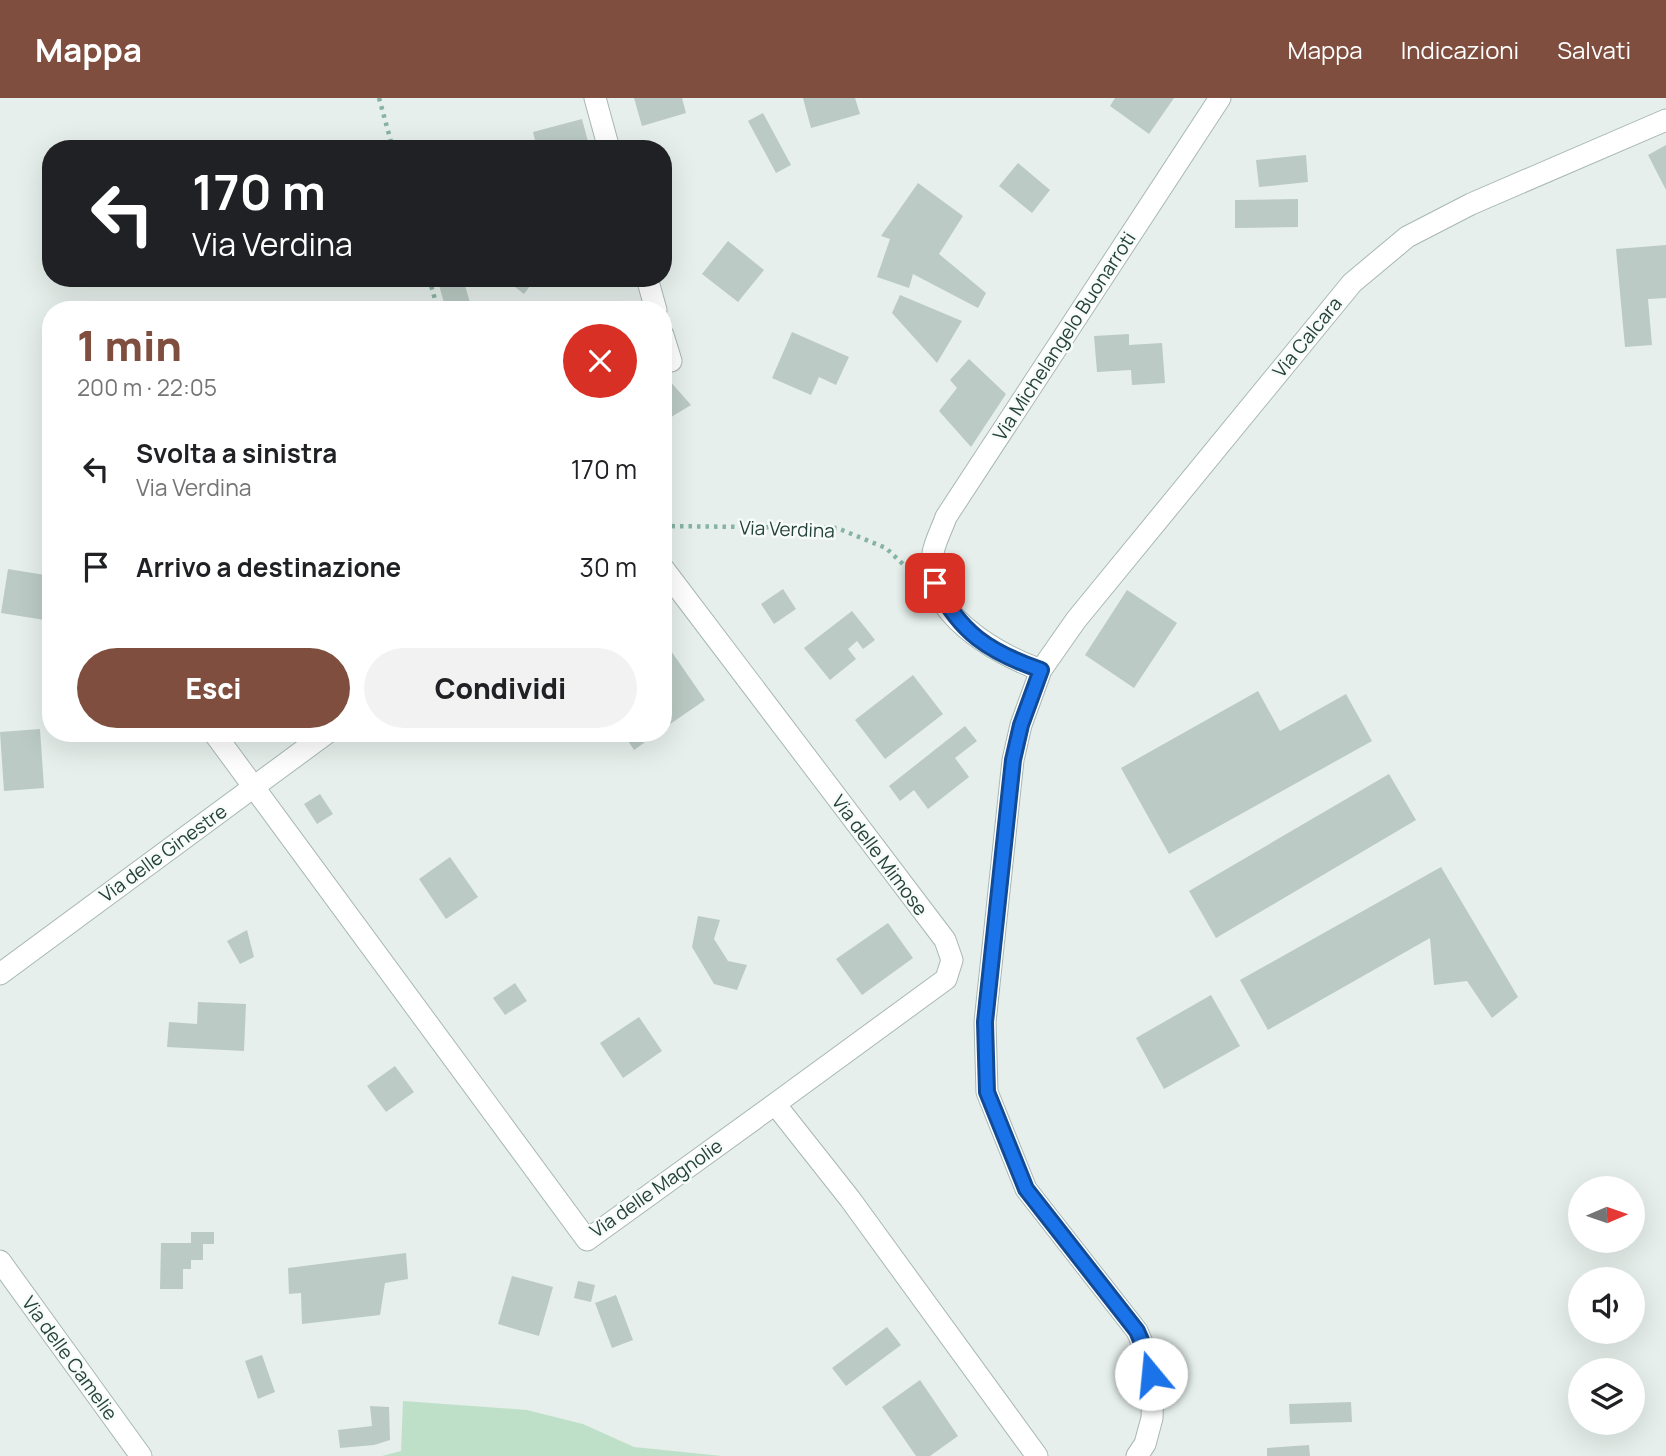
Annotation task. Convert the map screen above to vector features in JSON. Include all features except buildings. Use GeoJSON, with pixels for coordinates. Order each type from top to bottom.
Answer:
{"type":"FeatureCollection","features":[{"type":"Feature","properties":{"kind":"street"},"geometry":{"type":"LineString","coordinates":[[595,98],[607,140]]}},
{"type":"Feature","properties":{"kind":"street","name":"Via Michelangelo Buonarroti"},"geometry":{"type":"LineString","coordinates":[[1041,670],[1017,662],[963,628],[935,583],[932,554],[946,517],[1220,98]]}},
{"type":"Feature","properties":{"kind":"street","name":"Via Calcara"},"geometry":{"type":"LineString","coordinates":[[1137,1456],[1145,1444],[1152,1419],[1153,1388],[1149,1359],[1137,1331],[1026,1189],[987,1092],[985,1022],[1013,760],[1021,725],[1041,670],[1076,620],[1352,283],[1407,237],[1471,204],[1666,120]]}},
{"type":"Feature","properties":{"kind":"street","name":"Via delle Mimose"},"geometry":{"type":"LineString","coordinates":[[672,580],[945,940],[952,960],[946,979],[775,1104]]}},
{"type":"Feature","properties":{"kind":"street","name":"Via delle Magnolie"},"geometry":{"type":"LineString","coordinates":[[220,742],[587,1240],[775,1104]]}},
{"type":"Feature","properties":{"kind":"street","name":"Via delle Ginestre"},"geometry":{"type":"LineString","coordinates":[[0,974],[314,742]]}},
{"type":"Feature","properties":{"kind":"street"},"geometry":{"type":"LineString","coordinates":[[775,1104],[850,1199],[1037,1456]]}},
{"type":"Feature","properties":{"kind":"street","name":"Via delle Camelie"},"geometry":{"type":"LineString","coordinates":[[0,1261],[141,1456]]}},
{"type":"Feature","properties":{"kind":"path"},"geometry":{"type":"LineString","coordinates":[[379,98],[391,140]]}},
{"type":"Feature","properties":{"kind":"path","name":"Via Verdina"},"geometry":{"type":"LineString","coordinates":[[672,526],[837,528],[886,548],[902,562]]}},
{"type":"Feature","properties":{"kind":"green space"},"geometry":{"type":"Polygon","coordinates":[[[403,1401],[527,1410],[583,1424],[634,1447],[722,1456],[382,1456],[401,1451],[403,1401]]]}},
{"type":"Feature","properties":{"kind":"route"},"geometry":{"type":"LineString","coordinates":[[935,583],[963,628],[1017,662],[1041,670],[1021,725],[1013,760],[985,1022],[987,1092],[1006,1145],[1026,1189],[1137,1331],[1149,1359],[1151,1374]]}}]}
